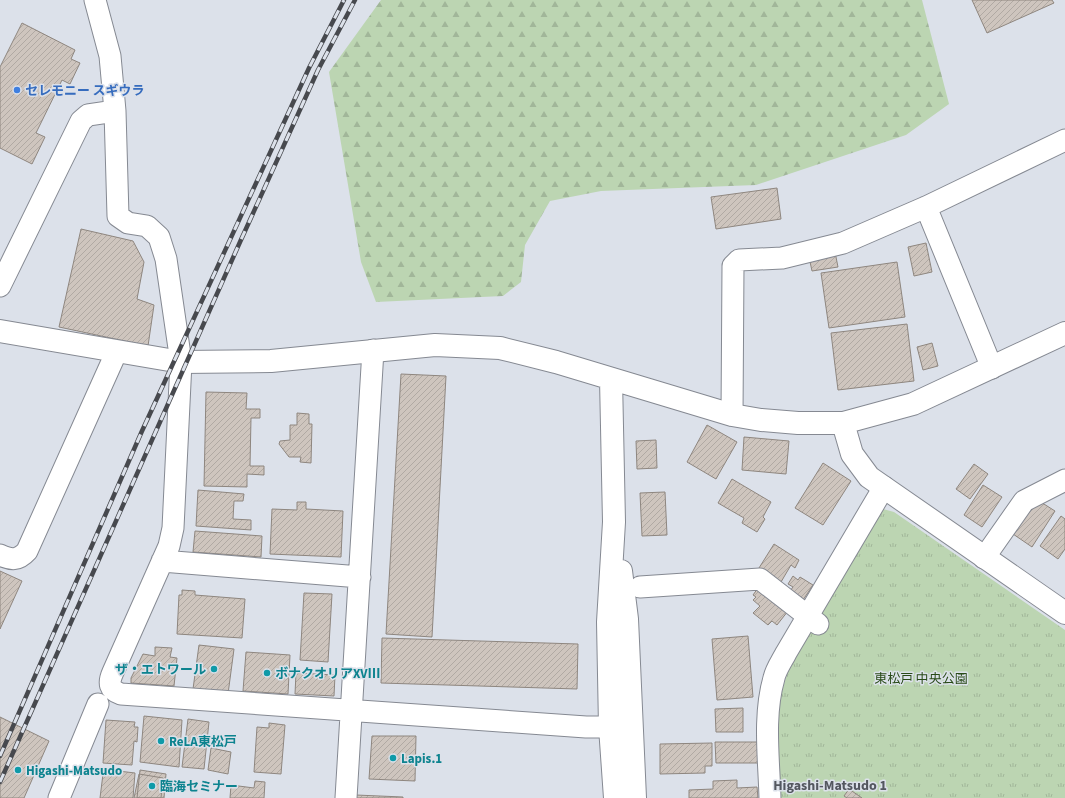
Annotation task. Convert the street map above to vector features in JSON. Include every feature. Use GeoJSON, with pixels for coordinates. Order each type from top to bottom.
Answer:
{"type":"FeatureCollection","features":[{"type":"Feature","properties":{"kind":"street"},"geometry":{"type":"LineString","coordinates":[[95,0],[110,56],[115,111],[118,216],[128,223],[147,226],[159,237],[166,259],[181,362],[173,528],[169,546],[109,681],[114,692],[121,694],[352,709],[586,727],[610,727]]}},
{"type":"Feature","properties":{"kind":"street"},"geometry":{"type":"LineString","coordinates":[[0,286],[81,121],[88,116],[115,111]]}},
{"type":"Feature","properties":{"kind":"street"},"geometry":{"type":"LineString","coordinates":[[732,415],[732,266],[739,260],[782,258],[843,243],[926,207],[1065,140]]}},
{"type":"Feature","properties":{"kind":"street"},"geometry":{"type":"LineString","coordinates":[[926,207],[992,368]]}},
{"type":"Feature","properties":{"kind":"street"},"geometry":{"type":"LineString","coordinates":[[0,331],[116,353],[181,362],[271,361],[435,345],[500,348],[556,362],[732,415],[761,420],[798,423],[843,424],[913,404],[1065,333]]}},
{"type":"Feature","properties":{"kind":"street"},"geometry":{"type":"LineString","coordinates":[[346,798],[373,350]]}},
{"type":"Feature","properties":{"kind":"street"},"geometry":{"type":"LineString","coordinates":[[0,555],[10,560],[18,559],[27,551],[116,353]]}},
{"type":"Feature","properties":{"kind":"street"},"geometry":{"type":"LineString","coordinates":[[611,379],[614,522],[608,622],[610,727],[615,798]]}},
{"type":"Feature","properties":{"kind":"street"},"geometry":{"type":"LineString","coordinates":[[843,424],[852,454],[869,477],[1065,613]]}},
{"type":"Feature","properties":{"kind":"street"},"geometry":{"type":"LineString","coordinates":[[984,558],[1024,501],[1065,480]]}},
{"type":"Feature","properties":{"kind":"street"},"geometry":{"type":"LineString","coordinates":[[770,798],[768,724],[769,700],[774,676],[813,620],[884,487]]}},
{"type":"Feature","properties":{"kind":"street"},"geometry":{"type":"LineString","coordinates":[[614,522],[627,619],[636,798]]}},
{"type":"Feature","properties":{"kind":"street"},"geometry":{"type":"LineString","coordinates":[[162,562],[360,577]]}},
{"type":"Feature","properties":{"kind":"street"},"geometry":{"type":"LineString","coordinates":[[640,587],[760,579],[813,620]]}},
{"type":"Feature","properties":{"kind":"street"},"geometry":{"type":"LineString","coordinates":[[60,798],[98,704]]}},
{"type":"Feature","properties":{"kind":"green space"},"geometry":{"type":"Polygon","coordinates":[[[381,0],[922,0],[949,104],[906,135],[756,185],[601,191],[550,201],[525,245],[521,282],[503,296],[376,302],[361,262],[329,72],[381,0]]]}},
{"type":"Feature","properties":{"kind":"green space","name":"東松戸 中央公園"},"geometry":{"type":"Polygon","coordinates":[[[883,509],[894,512],[1065,630],[1065,798],[781,798],[778,715],[782,692],[793,656],[883,509]]]}},
{"type":"Feature","properties":{"kind":"building"},"geometry":{"type":"Polygon","coordinates":[[[972,0],[1052,0],[1054,3],[987,33],[972,0]]]}},
{"type":"Feature","properties":{"kind":"building"},"geometry":{"type":"Polygon","coordinates":[[[22,23],[75,50],[71,59],[80,63],[70,84],[62,80],[36,133],[45,137],[32,164],[0,148],[0,67],[22,23]]]}},
{"type":"Feature","properties":{"kind":"building"},"geometry":{"type":"Polygon","coordinates":[[[777,188],[781,219],[716,229],[711,197],[777,188]]]}},
{"type":"Feature","properties":{"kind":"building"},"geometry":{"type":"Polygon","coordinates":[[[81,229],[133,241],[144,262],[137,299],[154,305],[148,346],[59,327],[81,229]]]}},
{"type":"Feature","properties":{"kind":"building"},"geometry":{"type":"Polygon","coordinates":[[[926,243],[932,272],[914,276],[908,247],[926,243]]]}},
{"type":"Feature","properties":{"kind":"building"},"geometry":{"type":"Polygon","coordinates":[[[835,252],[838,267],[812,271],[809,257],[835,252]]]}},
{"type":"Feature","properties":{"kind":"building"},"geometry":{"type":"Polygon","coordinates":[[[897,262],[905,317],[829,328],[821,273],[897,262]]]}},
{"type":"Feature","properties":{"kind":"building"},"geometry":{"type":"Polygon","coordinates":[[[907,324],[914,381],[838,390],[831,333],[907,324]]]}},
{"type":"Feature","properties":{"kind":"building"},"geometry":{"type":"Polygon","coordinates":[[[932,343],[938,366],[923,370],[917,347],[932,343]]]}},
{"type":"Feature","properties":{"kind":"building"},"geometry":{"type":"Polygon","coordinates":[[[401,374],[446,376],[432,637],[386,634],[401,374]]]}},
{"type":"Feature","properties":{"kind":"building"},"geometry":{"type":"Polygon","coordinates":[[[206,392],[247,393],[246,409],[260,409],[260,418],[251,418],[250,466],[264,466],[264,475],[247,474],[247,487],[204,486],[206,392]]]}},
{"type":"Feature","properties":{"kind":"building"},"geometry":{"type":"Polygon","coordinates":[[[297,413],[309,414],[309,424],[312,424],[311,463],[300,462],[301,457],[289,457],[279,444],[280,441],[290,440],[290,425],[297,425],[297,413]]]}},
{"type":"Feature","properties":{"kind":"building"},"geometry":{"type":"Polygon","coordinates":[[[707,425],[737,442],[716,479],[687,462],[707,425]]]}},
{"type":"Feature","properties":{"kind":"building"},"geometry":{"type":"Polygon","coordinates":[[[744,437],[789,441],[786,474],[742,470],[744,437]]]}},
{"type":"Feature","properties":{"kind":"building"},"geometry":{"type":"Polygon","coordinates":[[[656,440],[657,468],[637,469],[636,441],[656,440]]]}},
{"type":"Feature","properties":{"kind":"building"},"geometry":{"type":"Polygon","coordinates":[[[823,463],[851,481],[823,525],[795,508],[823,463]]]}},
{"type":"Feature","properties":{"kind":"building"},"geometry":{"type":"Polygon","coordinates":[[[974,464],[988,474],[970,499],[956,489],[974,464]]]}},
{"type":"Feature","properties":{"kind":"building"},"geometry":{"type":"Polygon","coordinates":[[[732,479],[771,502],[763,517],[765,519],[757,532],[742,523],[744,518],[718,503],[732,479]]]}},
{"type":"Feature","properties":{"kind":"building"},"geometry":{"type":"Polygon","coordinates":[[[983,485],[1002,497],[982,527],[964,515],[983,485]]]}},
{"type":"Feature","properties":{"kind":"building"},"geometry":{"type":"Polygon","coordinates":[[[198,490],[244,494],[243,501],[234,501],[233,519],[251,520],[251,530],[196,526],[198,490]]]}},
{"type":"Feature","properties":{"kind":"building"},"geometry":{"type":"Polygon","coordinates":[[[665,492],[667,535],[642,536],[640,493],[665,492]]]}},
{"type":"Feature","properties":{"kind":"building"},"geometry":{"type":"Polygon","coordinates":[[[1036,499],[1055,511],[1032,547],[1013,534],[1036,499]]]}},
{"type":"Feature","properties":{"kind":"building"},"geometry":{"type":"Polygon","coordinates":[[[297,502],[306,502],[306,509],[343,511],[341,557],[270,554],[272,509],[297,510],[297,502]]]}},
{"type":"Feature","properties":{"kind":"building"},"geometry":{"type":"Polygon","coordinates":[[[1061,516],[1065,519],[1065,549],[1058,559],[1040,546],[1061,516]]]}},
{"type":"Feature","properties":{"kind":"building"},"geometry":{"type":"Polygon","coordinates":[[[195,531],[262,536],[261,557],[193,552],[195,531]]]}},
{"type":"Feature","properties":{"kind":"building"},"geometry":{"type":"Polygon","coordinates":[[[774,544],[799,560],[795,568],[791,565],[781,582],[759,568],[774,544]]]}},
{"type":"Feature","properties":{"kind":"building"},"geometry":{"type":"Polygon","coordinates":[[[0,571],[22,581],[0,629],[0,571]]]}},
{"type":"Feature","properties":{"kind":"building"},"geometry":{"type":"Polygon","coordinates":[[[793,576],[798,580],[800,577],[813,585],[803,600],[790,591],[793,587],[788,584],[793,576]]]}},
{"type":"Feature","properties":{"kind":"building"},"geometry":{"type":"Polygon","coordinates":[[[758,588],[788,611],[777,625],[772,621],[768,625],[753,613],[760,606],[753,600],[756,597],[753,595],[758,588]]]}},
{"type":"Feature","properties":{"kind":"building"},"geometry":{"type":"Polygon","coordinates":[[[182,590],[195,591],[195,595],[245,599],[242,638],[177,634],[179,595],[182,595],[182,590]]]}},
{"type":"Feature","properties":{"kind":"building"},"geometry":{"type":"Polygon","coordinates":[[[304,593],[332,594],[328,662],[300,660],[304,593]]]}},
{"type":"Feature","properties":{"kind":"building"},"geometry":{"type":"Polygon","coordinates":[[[748,636],[753,697],[717,700],[712,639],[748,636]]]}},
{"type":"Feature","properties":{"kind":"building"},"geometry":{"type":"Polygon","coordinates":[[[382,638],[578,644],[577,689],[381,683],[382,638]]]}},
{"type":"Feature","properties":{"kind":"building","name":"ザ・エトワール"},"geometry":{"type":"Polygon","coordinates":[[[199,645],[234,649],[228,694],[193,689],[199,645]]]}},
{"type":"Feature","properties":{"kind":"building"},"geometry":{"type":"Polygon","coordinates":[[[155,647],[172,648],[170,657],[177,658],[174,686],[131,683],[131,678],[143,654],[155,656],[155,647]]]}},
{"type":"Feature","properties":{"kind":"building","name":"ボナクオリアXVⅢ"},"geometry":{"type":"Polygon","coordinates":[[[246,652],[290,655],[288,694],[243,691],[246,652]]]}},
{"type":"Feature","properties":{"kind":"building"},"geometry":{"type":"Polygon","coordinates":[[[296,673],[335,675],[334,696],[295,694],[296,673]]]}},
{"type":"Feature","properties":{"kind":"building"},"geometry":{"type":"Polygon","coordinates":[[[743,708],[743,732],[716,732],[715,709],[743,708]]]}},
{"type":"Feature","properties":{"kind":"building","name":"ReLA東松戸"},"geometry":{"type":"Polygon","coordinates":[[[144,716],[182,720],[179,767],[140,762],[144,716]]]}},
{"type":"Feature","properties":{"kind":"building","name":"Higashi-Matsudo"},"geometry":{"type":"Polygon","coordinates":[[[0,717],[49,741],[24,798],[0,798],[0,717]]]}},
{"type":"Feature","properties":{"kind":"building"},"geometry":{"type":"Polygon","coordinates":[[[188,719],[209,722],[204,769],[182,767],[188,719]]]}},
{"type":"Feature","properties":{"kind":"building"},"geometry":{"type":"Polygon","coordinates":[[[106,720],[135,722],[134,727],[138,727],[137,742],[134,741],[132,765],[103,763],[106,720]]]}},
{"type":"Feature","properties":{"kind":"building"},"geometry":{"type":"Polygon","coordinates":[[[269,723],[285,725],[281,774],[254,772],[257,727],[269,728],[269,723]]]}},
{"type":"Feature","properties":{"kind":"building","name":"Lapis.1"},"geometry":{"type":"Polygon","coordinates":[[[372,736],[416,736],[415,781],[369,779],[372,736]]]}},
{"type":"Feature","properties":{"kind":"building"},"geometry":{"type":"Polygon","coordinates":[[[715,742],[759,742],[759,763],[716,763],[715,742]]]}},
{"type":"Feature","properties":{"kind":"building"},"geometry":{"type":"Polygon","coordinates":[[[712,743],[712,766],[705,766],[705,773],[660,774],[660,744],[712,743]]]}},
{"type":"Feature","properties":{"kind":"building"},"geometry":{"type":"Polygon","coordinates":[[[211,748],[231,752],[228,774],[208,770],[211,748]]]}},
{"type":"Feature","properties":{"kind":"building"},"geometry":{"type":"Polygon","coordinates":[[[110,770],[135,773],[133,798],[100,798],[103,774],[109,775],[110,770]]]}},
{"type":"Feature","properties":{"kind":"building","name":"臨海セミナー"},"geometry":{"type":"Polygon","coordinates":[[[140,770],[166,774],[164,798],[137,798],[140,770]]]}},
{"type":"Feature","properties":{"kind":"building","name":"臨海セミナー"},"geometry":{"type":"Polygon","coordinates":[[[139,774],[163,778],[161,798],[134,798],[139,774]]]}},
{"type":"Feature","properties":{"kind":"building"},"geometry":{"type":"Polygon","coordinates":[[[737,780],[737,788],[757,787],[758,798],[689,798],[689,790],[713,789],[713,781],[737,780]]]}},
{"type":"Feature","properties":{"kind":"building"},"geometry":{"type":"Polygon","coordinates":[[[255,781],[265,782],[264,798],[230,798],[231,785],[254,788],[255,781]]]}},
{"type":"Feature","properties":{"kind":"building"},"geometry":{"type":"Polygon","coordinates":[[[849,789],[862,798],[847,798],[844,796],[849,789]]]}},
{"type":"Feature","properties":{"kind":"building"},"geometry":{"type":"Polygon","coordinates":[[[356,795],[403,797],[403,798],[356,798],[356,795]]]}},
{"type":"Feature","properties":{"kind":"railway"},"geometry":{"type":"LineString","coordinates":[[0,756],[142,431],[309,68],[344,0]]}},
{"type":"Feature","properties":{"kind":"railway"},"geometry":{"type":"LineString","coordinates":[[0,782],[318,70],[355,0]]}},
{"type":"Feature","properties":{"kind":"place","name":"セレモニー スギウラ"},"geometry":{"type":"Point","coordinates":[17,90]}},
{"type":"Feature","properties":{"kind":"place","name":"ザ・エトワール"},"geometry":{"type":"Point","coordinates":[214,669]}},
{"type":"Feature","properties":{"kind":"place","name":"ボナクオリアXVⅢ"},"geometry":{"type":"Point","coordinates":[267,673]}},
{"type":"Feature","properties":{"kind":"place","name":"ReLA東松戸"},"geometry":{"type":"Point","coordinates":[161,741]}},
{"type":"Feature","properties":{"kind":"place","name":"Lapis.1"},"geometry":{"type":"Point","coordinates":[393,758]}},
{"type":"Feature","properties":{"kind":"place","name":"Higashi-Matsudo"},"geometry":{"type":"Point","coordinates":[18,770]}},
{"type":"Feature","properties":{"kind":"place","name":"臨海セミナー"},"geometry":{"type":"Point","coordinates":[152,786]}},
{"type":"Feature","properties":{"kind":"district","name":"Higashi-Matsudo 1"},"geometry":{"type":"Point","coordinates":[830,785]}}]}
